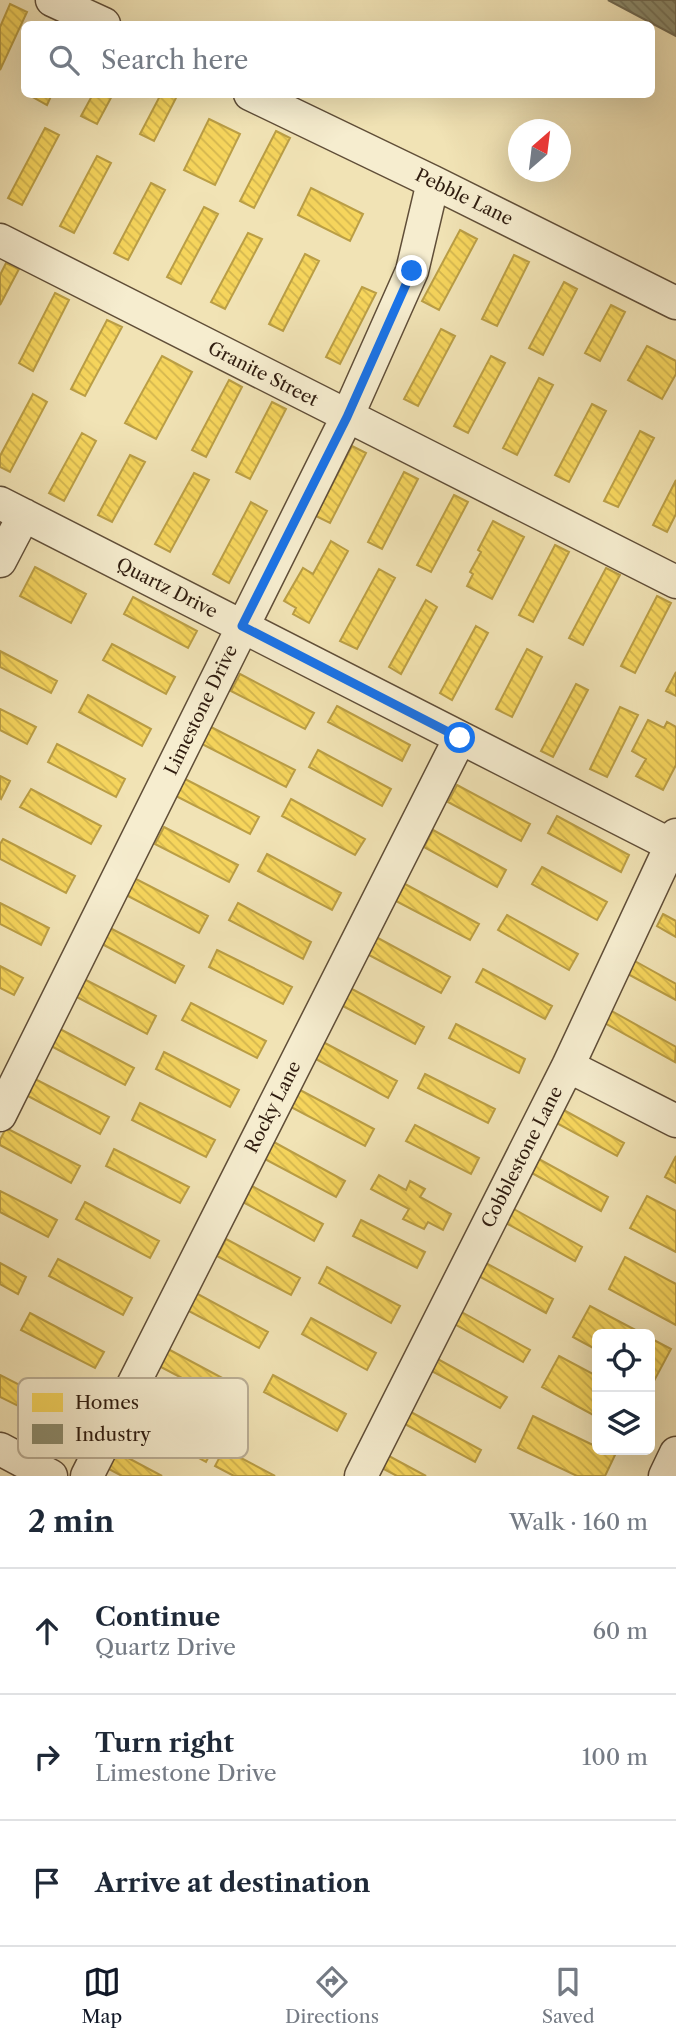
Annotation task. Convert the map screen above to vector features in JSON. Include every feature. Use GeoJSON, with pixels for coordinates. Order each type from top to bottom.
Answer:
{"type":"FeatureCollection","features":[{"type":"Feature","properties":{"kind":"street"},"geometry":{"type":"LineString","coordinates":[[52,0],[98,21]]}},
{"type":"Feature","properties":{"kind":"street","name":"Pebble Lane"},"geometry":{"type":"LineString","coordinates":[[258,98],[676,303]]}},
{"type":"Feature","properties":{"kind":"street","name":"Limestone Drive"},"geometry":{"type":"LineString","coordinates":[[0,1115],[347,417],[412,271],[433,182]]}},
{"type":"Feature","properties":{"kind":"street","name":"Granite Street"},"geometry":{"type":"LineString","coordinates":[[0,240],[676,582]]}},
{"type":"Feature","properties":{"kind":"street"},"geometry":{"type":"LineString","coordinates":[[0,561],[12,509]]}},
{"type":"Feature","properties":{"kind":"street","name":"Quartz Drive"},"geometry":{"type":"LineString","coordinates":[[12,509],[460,738],[673,840]]}},
{"type":"Feature","properties":{"kind":"street","name":"Rocky Lane"},"geometry":{"type":"LineString","coordinates":[[137,1378],[460,738]]}},
{"type":"Feature","properties":{"kind":"street","name":"Cobblestone Lane"},"geometry":{"type":"LineString","coordinates":[[360,1476],[568,1066],[673,840]]}},
{"type":"Feature","properties":{"kind":"street"},"geometry":{"type":"LineString","coordinates":[[568,1066],[676,1121]]}},
{"type":"Feature","properties":{"kind":"street"},"geometry":{"type":"LineString","coordinates":[[0,1449],[51,1476]]}},
{"type":"Feature","properties":{"kind":"street","name":"Rocky Lane"},"geometry":{"type":"LineString","coordinates":[[87,1476],[96,1458]]}},
{"type":"Feature","properties":{"kind":"building: Homes"},"geometry":{"type":"Polygon","coordinates":[[[10,4],[27,12],[0,70],[0,27],[10,4]]]}},
{"type":"Feature","properties":{"kind":"building: Homes"},"geometry":{"type":"Polygon","coordinates":[[[35,98],[50,98],[47,105],[35,98]]]}},
{"type":"Feature","properties":{"kind":"building: Homes"},"geometry":{"type":"Polygon","coordinates":[[[91,98],[111,98],[97,124],[81,116],[91,98]]]}},
{"type":"Feature","properties":{"kind":"building: Homes"},"geometry":{"type":"Polygon","coordinates":[[[159,98],[176,98],[154,141],[140,134],[159,98]]]}},
{"type":"Feature","properties":{"kind":"building: Homes"},"geometry":{"type":"Polygon","coordinates":[[[209,119],[240,134],[215,185],[184,170],[209,119]]]}},
{"type":"Feature","properties":{"kind":"building: Homes"},"geometry":{"type":"Polygon","coordinates":[[[45,128],[59,135],[22,205],[8,198],[45,128]]]}},
{"type":"Feature","properties":{"kind":"building: Homes"},"geometry":{"type":"Polygon","coordinates":[[[276,131],[290,138],[254,208],[240,201],[276,131]]]}},
{"type":"Feature","properties":{"kind":"building: Homes"},"geometry":{"type":"Polygon","coordinates":[[[97,156],[111,163],[74,233],[60,226],[97,156]]]}},
{"type":"Feature","properties":{"kind":"building: Homes"},"geometry":{"type":"Polygon","coordinates":[[[151,183],[165,190],[128,260],[114,253],[151,183]]]}},
{"type":"Feature","properties":{"kind":"building: Homes"},"geometry":{"type":"Polygon","coordinates":[[[311,188],[363,214],[350,241],[298,215],[311,188]]]}},
{"type":"Feature","properties":{"kind":"building: Homes"},"geometry":{"type":"Polygon","coordinates":[[[204,207],[218,214],[181,284],[167,277],[204,207]]]}},
{"type":"Feature","properties":{"kind":"building: Homes"},"geometry":{"type":"Polygon","coordinates":[[[460,230],[477,239],[439,310],[422,301],[460,230]]]}},
{"type":"Feature","properties":{"kind":"building: Homes"},"geometry":{"type":"Polygon","coordinates":[[[248,233],[262,239],[225,309],[211,302],[248,233]]]}},
{"type":"Feature","properties":{"kind":"building: Homes"},"geometry":{"type":"Polygon","coordinates":[[[305,254],[319,261],[283,331],[269,324],[305,254]]]}},
{"type":"Feature","properties":{"kind":"building: Homes"},"geometry":{"type":"Polygon","coordinates":[[[514,255],[529,262],[497,326],[482,319],[514,255]]]}},
{"type":"Feature","properties":{"kind":"building: Homes"},"geometry":{"type":"Polygon","coordinates":[[[6,263],[19,269],[0,305],[0,275],[6,263]]]}},
{"type":"Feature","properties":{"kind":"building: Homes"},"geometry":{"type":"Polygon","coordinates":[[[564,282],[577,289],[543,355],[529,348],[564,282]]]}},
{"type":"Feature","properties":{"kind":"building: Homes"},"geometry":{"type":"Polygon","coordinates":[[[362,287],[376,293],[340,364],[326,357],[362,287]]]}},
{"type":"Feature","properties":{"kind":"building: Homes"},"geometry":{"type":"Polygon","coordinates":[[[55,293],[69,300],[33,371],[19,363],[55,293]]]}},
{"type":"Feature","properties":{"kind":"building: Homes"},"geometry":{"type":"Polygon","coordinates":[[[611,305],[625,312],[600,361],[585,353],[611,305]]]}},
{"type":"Feature","properties":{"kind":"building: Homes"},"geometry":{"type":"Polygon","coordinates":[[[107,320],[122,327],[85,396],[71,389],[107,320]]]}},
{"type":"Feature","properties":{"kind":"building: Homes"},"geometry":{"type":"Polygon","coordinates":[[[441,329],[455,336],[418,406],[404,399],[441,329]]]}},
{"type":"Feature","properties":{"kind":"building: Homes"},"geometry":{"type":"Polygon","coordinates":[[[647,346],[676,361],[676,374],[662,399],[628,380],[647,346]]]}},
{"type":"Feature","properties":{"kind":"building: Homes"},"geometry":{"type":"Polygon","coordinates":[[[162,356],[192,372],[156,439],[125,423],[162,356]]]}},
{"type":"Feature","properties":{"kind":"building: Homes"},"geometry":{"type":"Polygon","coordinates":[[[491,356],[505,363],[468,433],[454,426],[491,356]]]}},
{"type":"Feature","properties":{"kind":"building: Homes"},"geometry":{"type":"Polygon","coordinates":[[[539,378],[553,385],[517,455],[503,448],[539,378]]]}},
{"type":"Feature","properties":{"kind":"building: Homes"},"geometry":{"type":"Polygon","coordinates":[[[229,380],[242,387],[206,457],[192,450],[229,380]]]}},
{"type":"Feature","properties":{"kind":"building: Homes"},"geometry":{"type":"Polygon","coordinates":[[[33,394],[47,402],[10,472],[0,467],[0,456],[33,394]]]}},
{"type":"Feature","properties":{"kind":"building: Homes"},"geometry":{"type":"Polygon","coordinates":[[[272,402],[286,409],[250,479],[236,472],[272,402]]]}},
{"type":"Feature","properties":{"kind":"building: Homes"},"geometry":{"type":"Polygon","coordinates":[[[592,404],[606,411],[569,482],[555,475],[592,404]]]}},
{"type":"Feature","properties":{"kind":"building: Homes"},"geometry":{"type":"Polygon","coordinates":[[[640,431],[654,438],[618,507],[604,501],[640,431]]]}},
{"type":"Feature","properties":{"kind":"building: Homes"},"geometry":{"type":"Polygon","coordinates":[[[82,433],[96,441],[64,501],[49,493],[82,433]]]}},
{"type":"Feature","properties":{"kind":"building: Homes"},"geometry":{"type":"Polygon","coordinates":[[[352,446],[366,453],[330,523],[316,516],[352,446]]]}},
{"type":"Feature","properties":{"kind":"building: Homes"},"geometry":{"type":"Polygon","coordinates":[[[130,455],[145,462],[112,522],[98,515],[130,455]]]}},
{"type":"Feature","properties":{"kind":"building: Homes"},"geometry":{"type":"Polygon","coordinates":[[[404,472],[418,479],[382,549],[368,542],[404,472]]]}},
{"type":"Feature","properties":{"kind":"building: Homes"},"geometry":{"type":"Polygon","coordinates":[[[194,473],[209,480],[170,552],[155,544],[194,473]]]}},
{"type":"Feature","properties":{"kind":"building: Homes"},"geometry":{"type":"Polygon","coordinates":[[[676,480],[676,514],[667,532],[653,525],[676,480]]]}},
{"type":"Feature","properties":{"kind":"building: Homes"},"geometry":{"type":"Polygon","coordinates":[[[454,495],[468,502],[431,572],[417,565],[454,495]]]}},
{"type":"Feature","properties":{"kind":"building: Homes"},"geometry":{"type":"Polygon","coordinates":[[[251,502],[267,511],[229,583],[213,574],[251,502]]]}},
{"type":"Feature","properties":{"kind":"building: Homes"},"geometry":{"type":"Polygon","coordinates":[[[493,521],[524,537],[492,599],[467,586],[473,574],[470,572],[481,552],[478,550],[493,521]]]}},
{"type":"Feature","properties":{"kind":"building: Homes"},"geometry":{"type":"Polygon","coordinates":[[[331,541],[348,551],[309,623],[293,614],[296,608],[284,601],[303,568],[313,574],[331,541]]]}},
{"type":"Feature","properties":{"kind":"building: Homes"},"geometry":{"type":"Polygon","coordinates":[[[555,545],[569,552],[533,622],[519,615],[555,545]]]}},
{"type":"Feature","properties":{"kind":"building: Homes"},"geometry":{"type":"Polygon","coordinates":[[[35,567],[86,594],[71,623],[20,596],[35,567]]]}},
{"type":"Feature","properties":{"kind":"building: Homes"},"geometry":{"type":"Polygon","coordinates":[[[606,568],[620,575],[583,645],[569,638],[606,568]]]}},
{"type":"Feature","properties":{"kind":"building: Homes"},"geometry":{"type":"Polygon","coordinates":[[[379,569],[395,578],[357,649],[340,641],[379,569]]]}},
{"type":"Feature","properties":{"kind":"building: Homes"},"geometry":{"type":"Polygon","coordinates":[[[657,596],[671,603],[635,673],[621,666],[657,596]]]}},
{"type":"Feature","properties":{"kind":"building: Homes"},"geometry":{"type":"Polygon","coordinates":[[[133,597],[197,631],[188,648],[124,614],[133,597]]]}},
{"type":"Feature","properties":{"kind":"building: Homes"},"geometry":{"type":"Polygon","coordinates":[[[426,600],[437,607],[401,674],[389,667],[426,600]]]}},
{"type":"Feature","properties":{"kind":"building: Homes"},"geometry":{"type":"Polygon","coordinates":[[[476,626],[488,633],[452,700],[440,693],[476,626]]]}},
{"type":"Feature","properties":{"kind":"building: Homes"},"geometry":{"type":"Polygon","coordinates":[[[112,644],[175,677],[166,694],[103,660],[112,644]]]}},
{"type":"Feature","properties":{"kind":"building: Homes"},"geometry":{"type":"Polygon","coordinates":[[[527,649],[542,657],[512,717],[496,709],[527,649]]]}},
{"type":"Feature","properties":{"kind":"building: Homes"},"geometry":{"type":"Polygon","coordinates":[[[0,651],[57,681],[51,693],[0,667],[0,651]]]}},
{"type":"Feature","properties":{"kind":"building: Homes"},"geometry":{"type":"Polygon","coordinates":[[[676,672],[676,696],[666,691],[676,672]]]}},
{"type":"Feature","properties":{"kind":"building: Homes"},"geometry":{"type":"Polygon","coordinates":[[[240,674],[314,713],[305,729],[231,691],[240,674]]]}},
{"type":"Feature","properties":{"kind":"building: Homes"},"geometry":{"type":"Polygon","coordinates":[[[576,684],[588,690],[553,757],[541,751],[576,684]]]}},
{"type":"Feature","properties":{"kind":"building: Homes"},"geometry":{"type":"Polygon","coordinates":[[[88,695],[151,729],[142,746],[79,712],[88,695]]]}},
{"type":"Feature","properties":{"kind":"building: Homes"},"geometry":{"type":"Polygon","coordinates":[[[337,706],[410,745],[402,761],[328,722],[337,706]]]}},
{"type":"Feature","properties":{"kind":"building: Homes"},"geometry":{"type":"Polygon","coordinates":[[[620,707],[638,715],[607,777],[590,769],[620,707]]]}},
{"type":"Feature","properties":{"kind":"building: Homes"},"geometry":{"type":"Polygon","coordinates":[[[0,709],[36,727],[27,744],[0,730],[0,709]]]}},
{"type":"Feature","properties":{"kind":"building: Homes"},"geometry":{"type":"Polygon","coordinates":[[[648,720],[664,728],[667,722],[676,727],[676,765],[663,790],[636,776],[646,759],[632,751],[648,720]]]}},
{"type":"Feature","properties":{"kind":"building: Homes"},"geometry":{"type":"Polygon","coordinates":[[[211,727],[295,770],[286,787],[202,744],[211,727]]]}},
{"type":"Feature","properties":{"kind":"building: Homes"},"geometry":{"type":"Polygon","coordinates":[[[57,744],[125,779],[116,797],[48,762],[57,744]]]}},
{"type":"Feature","properties":{"kind":"building: Homes"},"geometry":{"type":"Polygon","coordinates":[[[318,750],[391,789],[382,806],[309,767],[318,750]]]}},
{"type":"Feature","properties":{"kind":"building: Homes"},"geometry":{"type":"Polygon","coordinates":[[[0,776],[10,781],[1,799],[0,798],[0,776]]]}},
{"type":"Feature","properties":{"kind":"building: Homes"},"geometry":{"type":"Polygon","coordinates":[[[185,779],[259,817],[250,834],[176,796],[185,779]]]}},
{"type":"Feature","properties":{"kind":"building: Homes"},"geometry":{"type":"Polygon","coordinates":[[[457,785],[530,824],[521,841],[448,802],[457,785]]]}},
{"type":"Feature","properties":{"kind":"building: Homes"},"geometry":{"type":"Polygon","coordinates":[[[31,789],[101,826],[91,844],[20,807],[31,789]]]}},
{"type":"Feature","properties":{"kind":"building: Homes"},"geometry":{"type":"Polygon","coordinates":[[[291,799],[365,839],[355,855],[282,816],[291,799]]]}},
{"type":"Feature","properties":{"kind":"building: Homes"},"geometry":{"type":"Polygon","coordinates":[[[557,816],[629,855],[621,872],[548,833],[557,816]]]}},
{"type":"Feature","properties":{"kind":"building: Homes"},"geometry":{"type":"Polygon","coordinates":[[[164,827],[238,865],[229,882],[155,844],[164,827]]]}},
{"type":"Feature","properties":{"kind":"building: Homes"},"geometry":{"type":"Polygon","coordinates":[[[433,830],[506,870],[497,887],[424,847],[433,830]]]}},
{"type":"Feature","properties":{"kind":"building: Homes"},"geometry":{"type":"Polygon","coordinates":[[[3,839],[75,876],[66,893],[0,859],[0,844],[3,839]]]}},
{"type":"Feature","properties":{"kind":"building: Homes"},"geometry":{"type":"Polygon","coordinates":[[[267,854],[341,893],[332,910],[258,871],[267,854]]]}},
{"type":"Feature","properties":{"kind":"building: Homes"},"geometry":{"type":"Polygon","coordinates":[[[542,867],[607,902],[597,920],[532,884],[542,867]]]}},
{"type":"Feature","properties":{"kind":"building: Homes"},"geometry":{"type":"Polygon","coordinates":[[[134,878],[208,916],[199,933],[126,895],[134,878]]]}},
{"type":"Feature","properties":{"kind":"building: Homes"},"geometry":{"type":"Polygon","coordinates":[[[405,884],[479,924],[470,940],[396,901],[405,884]]]}},
{"type":"Feature","properties":{"kind":"building: Homes"},"geometry":{"type":"Polygon","coordinates":[[[0,903],[49,928],[41,945],[0,924],[0,903]]]}},
{"type":"Feature","properties":{"kind":"building: Homes"},"geometry":{"type":"Polygon","coordinates":[[[238,903],[311,942],[303,959],[229,920],[238,903]]]}},
{"type":"Feature","properties":{"kind":"building: Homes"},"geometry":{"type":"Polygon","coordinates":[[[663,914],[676,921],[676,937],[657,926],[663,914]]]}},
{"type":"Feature","properties":{"kind":"building: Homes"},"geometry":{"type":"Polygon","coordinates":[[[507,915],[578,954],[569,970],[498,930],[507,915]]]}},
{"type":"Feature","properties":{"kind":"building: Homes"},"geometry":{"type":"Polygon","coordinates":[[[110,928],[184,966],[175,983],[102,944],[110,928]]]}},
{"type":"Feature","properties":{"kind":"building: Homes"},"geometry":{"type":"Polygon","coordinates":[[[376,937],[450,977],[441,993],[367,954],[376,937]]]}},
{"type":"Feature","properties":{"kind":"building: Homes"},"geometry":{"type":"Polygon","coordinates":[[[217,950],[292,987],[283,1004],[209,967],[217,950]]]}},
{"type":"Feature","properties":{"kind":"building: Homes"},"geometry":{"type":"Polygon","coordinates":[[[633,960],[676,984],[676,1000],[626,973],[633,960]]]}},
{"type":"Feature","properties":{"kind":"building: Homes"},"geometry":{"type":"Polygon","coordinates":[[[0,966],[23,978],[14,995],[0,988],[0,966]]]}},
{"type":"Feature","properties":{"kind":"building: Homes"},"geometry":{"type":"Polygon","coordinates":[[[483,969],[552,1006],[545,1019],[476,982],[483,969]]]}},
{"type":"Feature","properties":{"kind":"building: Homes"},"geometry":{"type":"Polygon","coordinates":[[[82,978],[156,1016],[147,1034],[73,995],[82,978]]]}},
{"type":"Feature","properties":{"kind":"building: Homes"},"geometry":{"type":"Polygon","coordinates":[[[350,988],[424,1027],[415,1044],[341,1005],[350,988]]]}},
{"type":"Feature","properties":{"kind":"building: Homes"},"geometry":{"type":"Polygon","coordinates":[[[191,1003],[266,1041],[257,1058],[182,1020],[191,1003]]]}},
{"type":"Feature","properties":{"kind":"building: Homes"},"geometry":{"type":"Polygon","coordinates":[[[610,1010],[676,1047],[675,1062],[603,1022],[610,1010]]]}},
{"type":"Feature","properties":{"kind":"building: Homes"},"geometry":{"type":"Polygon","coordinates":[[[456,1024],[525,1059],[519,1073],[449,1038],[456,1024]]]}},
{"type":"Feature","properties":{"kind":"building: Homes"},"geometry":{"type":"Polygon","coordinates":[[[60,1029],[134,1068],[125,1085],[51,1046],[60,1029]]]}},
{"type":"Feature","properties":{"kind":"building: Homes"},"geometry":{"type":"Polygon","coordinates":[[[323,1042],[397,1081],[388,1098],[314,1058],[323,1042]]]}},
{"type":"Feature","properties":{"kind":"building: Homes"},"geometry":{"type":"Polygon","coordinates":[[[164,1052],[239,1090],[230,1107],[156,1069],[164,1052]]]}},
{"type":"Feature","properties":{"kind":"building: Homes"},"geometry":{"type":"Polygon","coordinates":[[[425,1074],[495,1109],[488,1123],[418,1088],[425,1074]]]}},
{"type":"Feature","properties":{"kind":"building: Homes"},"geometry":{"type":"Polygon","coordinates":[[[35,1079],[109,1117],[100,1134],[26,1095],[35,1079]]]}},
{"type":"Feature","properties":{"kind":"building: Homes"},"geometry":{"type":"Polygon","coordinates":[[[300,1090],[374,1129],[365,1146],[291,1107],[300,1090]]]}},
{"type":"Feature","properties":{"kind":"building: Homes"},"geometry":{"type":"Polygon","coordinates":[[[140,1103],[215,1140],[206,1157],[132,1120],[140,1103]]]}},
{"type":"Feature","properties":{"kind":"building: Homes"},"geometry":{"type":"Polygon","coordinates":[[[560,1108],[624,1143],[617,1156],[553,1121],[560,1108]]]}},
{"type":"Feature","properties":{"kind":"building: Homes"},"geometry":{"type":"Polygon","coordinates":[[[415,1125],[479,1158],[471,1174],[406,1141],[415,1125]]]}},
{"type":"Feature","properties":{"kind":"building: Homes"},"geometry":{"type":"Polygon","coordinates":[[[6,1128],[80,1166],[71,1183],[0,1145],[6,1128]]]}},
{"type":"Feature","properties":{"kind":"building: Homes"},"geometry":{"type":"Polygon","coordinates":[[[272,1141],[345,1181],[336,1197],[263,1158],[272,1141]]]}},
{"type":"Feature","properties":{"kind":"building: Homes"},"geometry":{"type":"Polygon","coordinates":[[[114,1149],[189,1187],[180,1203],[106,1166],[114,1149]]]}},
{"type":"Feature","properties":{"kind":"building: Homes"},"geometry":{"type":"Polygon","coordinates":[[[676,1156],[676,1183],[665,1177],[676,1156]]]}},
{"type":"Feature","properties":{"kind":"building: Homes"},"geometry":{"type":"Polygon","coordinates":[[[537,1158],[608,1197],[601,1211],[530,1172],[537,1158]]]}},
{"type":"Feature","properties":{"kind":"building: Homes"},"geometry":{"type":"Polygon","coordinates":[[[379,1175],[406,1190],[410,1181],[425,1189],[420,1197],[451,1214],[443,1230],[428,1222],[424,1229],[403,1219],[409,1209],[371,1189],[379,1175]]]}},
{"type":"Feature","properties":{"kind":"building: Homes"},"geometry":{"type":"Polygon","coordinates":[[[250,1185],[323,1224],[314,1241],[241,1201],[250,1185]]]}},
{"type":"Feature","properties":{"kind":"building: Homes"},"geometry":{"type":"Polygon","coordinates":[[[0,1191],[57,1220],[48,1237],[0,1212],[0,1191]]]}},
{"type":"Feature","properties":{"kind":"building: Homes"},"geometry":{"type":"Polygon","coordinates":[[[647,1196],[676,1211],[676,1252],[630,1228],[647,1196]]]}},
{"type":"Feature","properties":{"kind":"building: Homes"},"geometry":{"type":"Polygon","coordinates":[[[85,1202],[159,1241],[150,1258],[76,1219],[85,1202]]]}},
{"type":"Feature","properties":{"kind":"building: Homes"},"geometry":{"type":"Polygon","coordinates":[[[512,1208],[582,1247],[575,1261],[504,1222],[512,1208]]]}},
{"type":"Feature","properties":{"kind":"building: Homes"},"geometry":{"type":"Polygon","coordinates":[[[361,1220],[425,1252],[417,1268],[353,1236],[361,1220]]]}},
{"type":"Feature","properties":{"kind":"building: Homes"},"geometry":{"type":"Polygon","coordinates":[[[226,1239],[300,1278],[291,1295],[217,1256],[226,1239]]]}},
{"type":"Feature","properties":{"kind":"building: Homes"},"geometry":{"type":"Polygon","coordinates":[[[625,1257],[676,1284],[676,1325],[609,1289],[625,1257]]]}},
{"type":"Feature","properties":{"kind":"building: Homes"},"geometry":{"type":"Polygon","coordinates":[[[58,1259],[132,1298],[123,1315],[49,1276],[58,1259]]]}},
{"type":"Feature","properties":{"kind":"building: Homes"},"geometry":{"type":"Polygon","coordinates":[[[482,1261],[553,1299],[546,1313],[475,1274],[482,1261]]]}},
{"type":"Feature","properties":{"kind":"building: Homes"},"geometry":{"type":"Polygon","coordinates":[[[0,1263],[26,1277],[18,1294],[0,1284],[0,1263]]]}},
{"type":"Feature","properties":{"kind":"building: Homes"},"geometry":{"type":"Polygon","coordinates":[[[327,1267],[400,1306],[391,1323],[319,1283],[327,1267]]]}},
{"type":"Feature","properties":{"kind":"building: Homes"},"geometry":{"type":"Polygon","coordinates":[[[194,1292],[268,1332],[259,1348],[185,1309],[194,1292]]]}},
{"type":"Feature","properties":{"kind":"building: Homes"},"geometry":{"type":"Polygon","coordinates":[[[590,1306],[634,1329],[592,1329],[592,1347],[573,1337],[590,1306]]]}},
{"type":"Feature","properties":{"kind":"building: Homes"},"geometry":{"type":"Polygon","coordinates":[[[458,1310],[530,1350],[523,1362],[451,1322],[458,1310]]]}},
{"type":"Feature","properties":{"kind":"building: Homes"},"geometry":{"type":"Polygon","coordinates":[[[30,1313],[104,1352],[95,1368],[21,1330],[30,1313]]]}},
{"type":"Feature","properties":{"kind":"building: Homes"},"geometry":{"type":"Polygon","coordinates":[[[311,1318],[376,1353],[367,1370],[302,1334],[311,1318]]]}},
{"type":"Feature","properties":{"kind":"building: Homes"},"geometry":{"type":"Polygon","coordinates":[[[655,1341],[671,1349],[655,1379],[655,1341]]]}},
{"type":"Feature","properties":{"kind":"building: Homes"},"geometry":{"type":"Polygon","coordinates":[[[168,1349],[222,1378],[182,1378],[159,1366],[168,1349]]]}},
{"type":"Feature","properties":{"kind":"building: Homes"},"geometry":{"type":"Polygon","coordinates":[[[559,1356],[592,1373],[592,1414],[542,1387],[559,1356]]]}},
{"type":"Feature","properties":{"kind":"building: Homes"},"geometry":{"type":"Polygon","coordinates":[[[434,1357],[507,1397],[500,1408],[428,1369],[434,1357]]]}},
{"type":"Feature","properties":{"kind":"building: Homes"},"geometry":{"type":"Polygon","coordinates":[[[0,1375],[18,1384],[18,1406],[0,1397],[0,1375]]]}},
{"type":"Feature","properties":{"kind":"building: Homes"},"geometry":{"type":"Polygon","coordinates":[[[273,1375],[346,1414],[337,1431],[264,1392],[273,1375]]]}},
{"type":"Feature","properties":{"kind":"building: Homes"},"geometry":{"type":"Polygon","coordinates":[[[409,1411],[481,1450],[475,1462],[403,1423],[409,1411]]]}},
{"type":"Feature","properties":{"kind":"building: Homes"},"geometry":{"type":"Polygon","coordinates":[[[533,1416],[592,1445],[592,1455],[615,1455],[605,1476],[577,1476],[518,1448],[533,1416]]]}},
{"type":"Feature","properties":{"kind":"building: Homes"},"geometry":{"type":"Polygon","coordinates":[[[387,1455],[426,1476],[397,1476],[380,1467],[387,1455]]]}},
{"type":"Feature","properties":{"kind":"building: Homes"},"geometry":{"type":"Polygon","coordinates":[[[112,1458],[128,1458],[162,1476],[122,1476],[107,1468],[112,1458]]]}},
{"type":"Feature","properties":{"kind":"building: Homes"},"geometry":{"type":"Polygon","coordinates":[[[219,1458],[241,1458],[275,1476],[234,1476],[215,1466],[219,1458]]]}},
{"type":"Feature","properties":{"kind":"building: Industry"},"geometry":{"type":"Polygon","coordinates":[[[608,0],[676,0],[676,36],[655,25],[655,21],[648,21],[608,0]]]}},
{"type":"Feature","properties":{"kind":"route"},"geometry":{"type":"LineString","coordinates":[[412,271],[347,417],[242,626],[460,738]]}}]}
